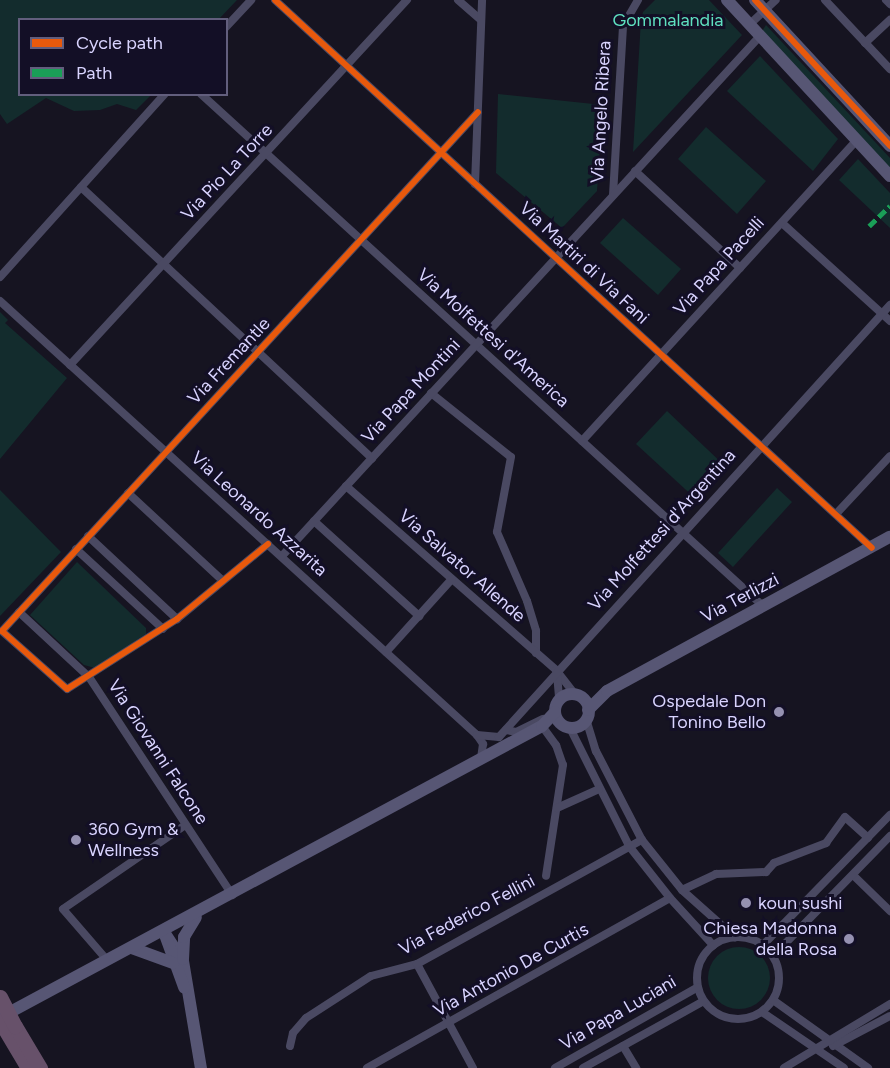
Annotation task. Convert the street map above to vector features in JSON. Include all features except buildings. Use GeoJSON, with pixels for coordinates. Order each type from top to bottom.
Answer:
{"type":"FeatureCollection","features":[{"type":"Feature","properties":{"kind":"highway"},"geometry":{"type":"LineString","coordinates":[[0,997],[5,1024],[28,1068]]}},
{"type":"Feature","properties":{"kind":"highway"},"geometry":{"type":"LineString","coordinates":[[5,1024],[40,1068]]}},
{"type":"Feature","properties":{"kind":"main road"},"geometry":{"type":"LineString","coordinates":[[727,0],[890,176]]}},
{"type":"Feature","properties":{"kind":"main road"},"geometry":{"type":"LineString","coordinates":[[754,0],[890,146]]}},
{"type":"Feature","properties":{"kind":"main road","name":"Via Terlizzi"},"geometry":{"type":"LineString","coordinates":[[566,726],[587,714],[607,691],[890,537]]}},
{"type":"Feature","properties":{"kind":"main road","name":"Via Terlizzi"},"geometry":{"type":"LineString","coordinates":[[559,699],[607,691]]}},
{"type":"Feature","properties":{"kind":"main road"},"geometry":{"type":"LineString","coordinates":[[577,695],[587,714]]}},
{"type":"Feature","properties":{"kind":"main road"},"geometry":{"type":"LineString","coordinates":[[5,1024],[107,960],[164,932],[542,726],[553,714],[559,699]]}},
{"type":"Feature","properties":{"kind":"main road"},"geometry":{"type":"LineString","coordinates":[[553,714],[566,726]]}},
{"type":"Feature","properties":{"kind":"main road"},"geometry":{"type":"LineString","coordinates":[[542,726],[566,726]]}},
{"type":"Feature","properties":{"kind":"main road"},"geometry":{"type":"LineString","coordinates":[[178,962],[184,937],[199,913]]}},
{"type":"Feature","properties":{"kind":"main road"},"geometry":{"type":"LineString","coordinates":[[164,932],[178,962],[192,1009],[201,1068]]}},
{"type":"Feature","properties":{"kind":"main road"},"geometry":{"type":"LineString","coordinates":[[132,948],[178,962]]}},
{"type":"Feature","properties":{"kind":"street"},"geometry":{"type":"LineString","coordinates":[[228,25],[251,0]]}},
{"type":"Feature","properties":{"kind":"street","name":"Via Martiri di Via Fani"},"geometry":{"type":"LineString","coordinates":[[274,0],[872,548]]}},
{"type":"Feature","properties":{"kind":"street","name":"Via Pio La Torre"},"geometry":{"type":"LineString","coordinates":[[70,365],[407,0]]}},
{"type":"Feature","properties":{"kind":"street"},"geometry":{"type":"LineString","coordinates":[[458,0],[481,20]]}},
{"type":"Feature","properties":{"kind":"street"},"geometry":{"type":"LineString","coordinates":[[475,184],[482,0]]}},
{"type":"Feature","properties":{"kind":"street","name":"Via Angelo Ribera"},"geometry":{"type":"LineString","coordinates":[[613,195],[623,26],[638,0]]}},
{"type":"Feature","properties":{"kind":"street"},"geometry":{"type":"LineString","coordinates":[[750,24],[776,0]]}},
{"type":"Feature","properties":{"kind":"street"},"geometry":{"type":"LineString","coordinates":[[825,0],[890,69]]}},
{"type":"Feature","properties":{"kind":"street"},"geometry":{"type":"LineString","coordinates":[[886,0],[890,4]]}},
{"type":"Feature","properties":{"kind":"street"},"geometry":{"type":"LineString","coordinates":[[865,43],[890,20]]}},
{"type":"Feature","properties":{"kind":"street","name":"Via Papa Montini"},"geometry":{"type":"LineString","coordinates":[[282,556],[760,36]]}},
{"type":"Feature","properties":{"kind":"street"},"geometry":{"type":"LineString","coordinates":[[0,277],[163,96]]}},
{"type":"Feature","properties":{"kind":"street","name":"Via Molfettesi d'America"},"geometry":{"type":"LineString","coordinates":[[203,96],[763,606]]}},
{"type":"Feature","properties":{"kind":"street","name":"Via Fremantle"},"geometry":{"type":"LineString","coordinates":[[89,677],[67,689],[2,631],[478,112]]}},
{"type":"Feature","properties":{"kind":"street","name":"Via Papa Pacelli"},"geometry":{"type":"LineString","coordinates":[[582,441],[857,140]]}},
{"type":"Feature","properties":{"kind":"street"},"geometry":{"type":"LineString","coordinates":[[635,171],[740,268]]}},
{"type":"Feature","properties":{"kind":"street"},"geometry":{"type":"LineString","coordinates":[[81,187],[372,458]]}},
{"type":"Feature","properties":{"kind":"street"},"geometry":{"type":"LineString","coordinates":[[782,223],[890,321]]}},
{"type":"Feature","properties":{"kind":"street","name":"Via Leonardo Azzarita"},"geometry":{"type":"LineString","coordinates":[[0,301],[477,735]]}},
{"type":"Feature","properties":{"kind":"street","name":"Via Molfettesi d'Argentina"},"geometry":{"type":"LineString","coordinates":[[506,730],[556,670],[890,305]]}},
{"type":"Feature","properties":{"kind":"street"},"geometry":{"type":"LineString","coordinates":[[431,393],[511,457],[497,532],[527,601],[536,632],[536,653]]}},
{"type":"Feature","properties":{"kind":"street"},"geometry":{"type":"LineString","coordinates":[[836,514],[890,456]]}},
{"type":"Feature","properties":{"kind":"street","name":"Via Salvator Allende"},"geometry":{"type":"LineString","coordinates":[[346,486],[556,670],[577,695]]}},
{"type":"Feature","properties":{"kind":"street"},"geometry":{"type":"LineString","coordinates":[[128,493],[224,581]]}},
{"type":"Feature","properties":{"kind":"street"},"geometry":{"type":"LineString","coordinates":[[314,521],[419,616]]}},
{"type":"Feature","properties":{"kind":"street"},"geometry":{"type":"LineString","coordinates":[[88,536],[177,619]]}},
{"type":"Feature","properties":{"kind":"street"},"geometry":{"type":"LineString","coordinates":[[89,677],[177,619],[268,544]]}},
{"type":"Feature","properties":{"kind":"street"},"geometry":{"type":"LineString","coordinates":[[76,549],[163,629]]}},
{"type":"Feature","properties":{"kind":"street"},"geometry":{"type":"LineString","coordinates":[[386,652],[452,579]]}},
{"type":"Feature","properties":{"kind":"street","name":"Via Giovanni Falcone"},"geometry":{"type":"LineString","coordinates":[[19,612],[89,677],[232,895]]}},
{"type":"Feature","properties":{"kind":"street"},"geometry":{"type":"LineString","coordinates":[[556,670],[559,699]]}},
{"type":"Feature","properties":{"kind":"street"},"geometry":{"type":"LineString","coordinates":[[477,735],[494,739],[506,730],[516,732],[553,714]]}},
{"type":"Feature","properties":{"kind":"street"},"geometry":{"type":"LineString","coordinates":[[587,714],[596,751],[642,840],[682,890],[735,937],[763,945],[773,956],[779,978],[773,1000],[762,1011],[737,1019],[719,1014],[704,1001],[698,987],[699,963],[713,945],[735,937]]}},
{"type":"Feature","properties":{"kind":"street"},"geometry":{"type":"LineString","coordinates":[[542,726],[561,754],[557,808],[546,876]]}},
{"type":"Feature","properties":{"kind":"street"},"geometry":{"type":"LineString","coordinates":[[566,726],[629,846],[670,898],[713,945]]}},
{"type":"Feature","properties":{"kind":"street"},"geometry":{"type":"LineString","coordinates":[[477,735],[483,744],[481,759]]}},
{"type":"Feature","properties":{"kind":"street"},"geometry":{"type":"LineString","coordinates":[[557,808],[599,789]]}},
{"type":"Feature","properties":{"kind":"street"},"geometry":{"type":"LineString","coordinates":[[763,945],[890,815]]}},
{"type":"Feature","properties":{"kind":"street"},"geometry":{"type":"LineString","coordinates":[[682,890],[716,874],[766,872],[774,863],[826,843],[845,817],[871,834],[888,838]]}},
{"type":"Feature","properties":{"kind":"street"},"geometry":{"type":"LineString","coordinates":[[107,960],[63,909],[185,825]]}},
{"type":"Feature","properties":{"kind":"street"},"geometry":{"type":"LineString","coordinates":[[773,956],[888,838]]}},
{"type":"Feature","properties":{"kind":"street","name":"Via Federico Fellini"},"geometry":{"type":"LineString","coordinates":[[290,1046],[293,1033],[306,1017],[371,976],[417,964],[642,840]]}},
{"type":"Feature","properties":{"kind":"street"},"geometry":{"type":"LineString","coordinates":[[853,875],[890,911]]}},
{"type":"Feature","properties":{"kind":"street","name":"Via Antonio De Curtis"},"geometry":{"type":"LineString","coordinates":[[367,1068],[670,898]]}},
{"type":"Feature","properties":{"kind":"street"},"geometry":{"type":"LineString","coordinates":[[417,964],[473,1068]]}},
{"type":"Feature","properties":{"kind":"street","name":"Via Papa Luciani"},"geometry":{"type":"LineString","coordinates":[[555,1068],[698,987]]}},
{"type":"Feature","properties":{"kind":"street"},"geometry":{"type":"LineString","coordinates":[[773,1000],[868,1068]]}},
{"type":"Feature","properties":{"kind":"street","name":"Via Papa Luciani"},"geometry":{"type":"LineString","coordinates":[[583,1068],[704,1001]]}},
{"type":"Feature","properties":{"kind":"street"},"geometry":{"type":"LineString","coordinates":[[833,1043],[890,1004]]}},
{"type":"Feature","properties":{"kind":"street"},"geometry":{"type":"LineString","coordinates":[[762,1011],[844,1068]]}},
{"type":"Feature","properties":{"kind":"street"},"geometry":{"type":"LineString","coordinates":[[784,1068],[817,1049],[890,1017]]}},
{"type":"Feature","properties":{"kind":"street"},"geometry":{"type":"LineString","coordinates":[[600,1043],[606,1055]]}},
{"type":"Feature","properties":{"kind":"street"},"geometry":{"type":"LineString","coordinates":[[623,1046],[636,1068]]}},
{"type":"Feature","properties":{"kind":"green space"},"geometry":{"type":"Polygon","coordinates":[[[0,0],[237,0],[220,18],[18,18],[18,96],[150,96],[136,110],[117,104],[100,110],[74,111],[46,98],[7,124],[0,114],[0,0]]]}},
{"type":"Feature","properties":{"kind":"green space","name":"Gommalandia"},"geometry":{"type":"Polygon","coordinates":[[[655,0],[709,0],[742,35],[633,152],[641,20],[643,12],[655,0]]]}},
{"type":"Feature","properties":{"kind":"green space"},"geometry":{"type":"Polygon","coordinates":[[[766,25],[890,158],[890,170],[762,31],[766,25]]]}},
{"type":"Feature","properties":{"kind":"green space"},"geometry":{"type":"Polygon","coordinates":[[[760,56],[838,139],[813,171],[727,91],[760,56]]]}},
{"type":"Feature","properties":{"kind":"green space"},"geometry":{"type":"Polygon","coordinates":[[[498,94],[603,105],[597,191],[562,228],[496,173],[498,94]]]}},
{"type":"Feature","properties":{"kind":"green space"},"geometry":{"type":"Polygon","coordinates":[[[706,127],[766,181],[737,214],[678,159],[706,127]]]}},
{"type":"Feature","properties":{"kind":"green space"},"geometry":{"type":"Polygon","coordinates":[[[858,159],[890,193],[890,228],[839,180],[858,159]]]}},
{"type":"Feature","properties":{"kind":"green space"},"geometry":{"type":"Polygon","coordinates":[[[623,218],[681,269],[658,295],[600,243],[623,218]]]}},
{"type":"Feature","properties":{"kind":"green space"},"geometry":{"type":"Polygon","coordinates":[[[0,312],[8,320],[5,323],[67,378],[0,459],[0,312]]]}},
{"type":"Feature","properties":{"kind":"green space"},"geometry":{"type":"Polygon","coordinates":[[[667,411],[727,468],[697,500],[636,444],[667,411]]]}},
{"type":"Feature","properties":{"kind":"green space"},"geometry":{"type":"Polygon","coordinates":[[[777,488],[792,502],[733,567],[718,553],[777,488]]]}},
{"type":"Feature","properties":{"kind":"green space"},"geometry":{"type":"Polygon","coordinates":[[[0,490],[61,552],[0,616],[0,490]]]}},
{"type":"Feature","properties":{"kind":"green space"},"geometry":{"type":"Polygon","coordinates":[[[77,562],[146,628],[146,634],[95,668],[84,665],[30,615],[77,562]]]}},
{"type":"Feature","properties":{"kind":"green space"},"geometry":{"type":"Polygon","coordinates":[[[739,947],[761,956],[770,978],[761,1000],[739,1009],[717,1000],[708,978],[717,956],[739,947]]]}},
{"type":"Feature","properties":{"kind":"marked path"},"geometry":{"type":"LineString","coordinates":[[869,226],[890,206]]}},
{"type":"Feature","properties":{"kind":"cycle path"},"geometry":{"type":"LineString","coordinates":[[275,0],[872,548]]}},
{"type":"Feature","properties":{"kind":"cycle path"},"geometry":{"type":"LineString","coordinates":[[755,0],[890,146]]}},
{"type":"Feature","properties":{"kind":"cycle path"},"geometry":{"type":"LineString","coordinates":[[268,544],[177,619],[67,689],[2,631],[478,112]]}},
{"type":"Feature","properties":{"kind":"place","name":"Ospedale Don Tonino Bello"},"geometry":{"type":"Point","coordinates":[779,712]}},
{"type":"Feature","properties":{"kind":"place","name":"360 Gym & Wellness"},"geometry":{"type":"Point","coordinates":[76,840]}},
{"type":"Feature","properties":{"kind":"place","name":"koun sushi"},"geometry":{"type":"Point","coordinates":[746,903]}},
{"type":"Feature","properties":{"kind":"place","name":"Chiesa Madonna della Rosa"},"geometry":{"type":"Point","coordinates":[849,939]}}]}
